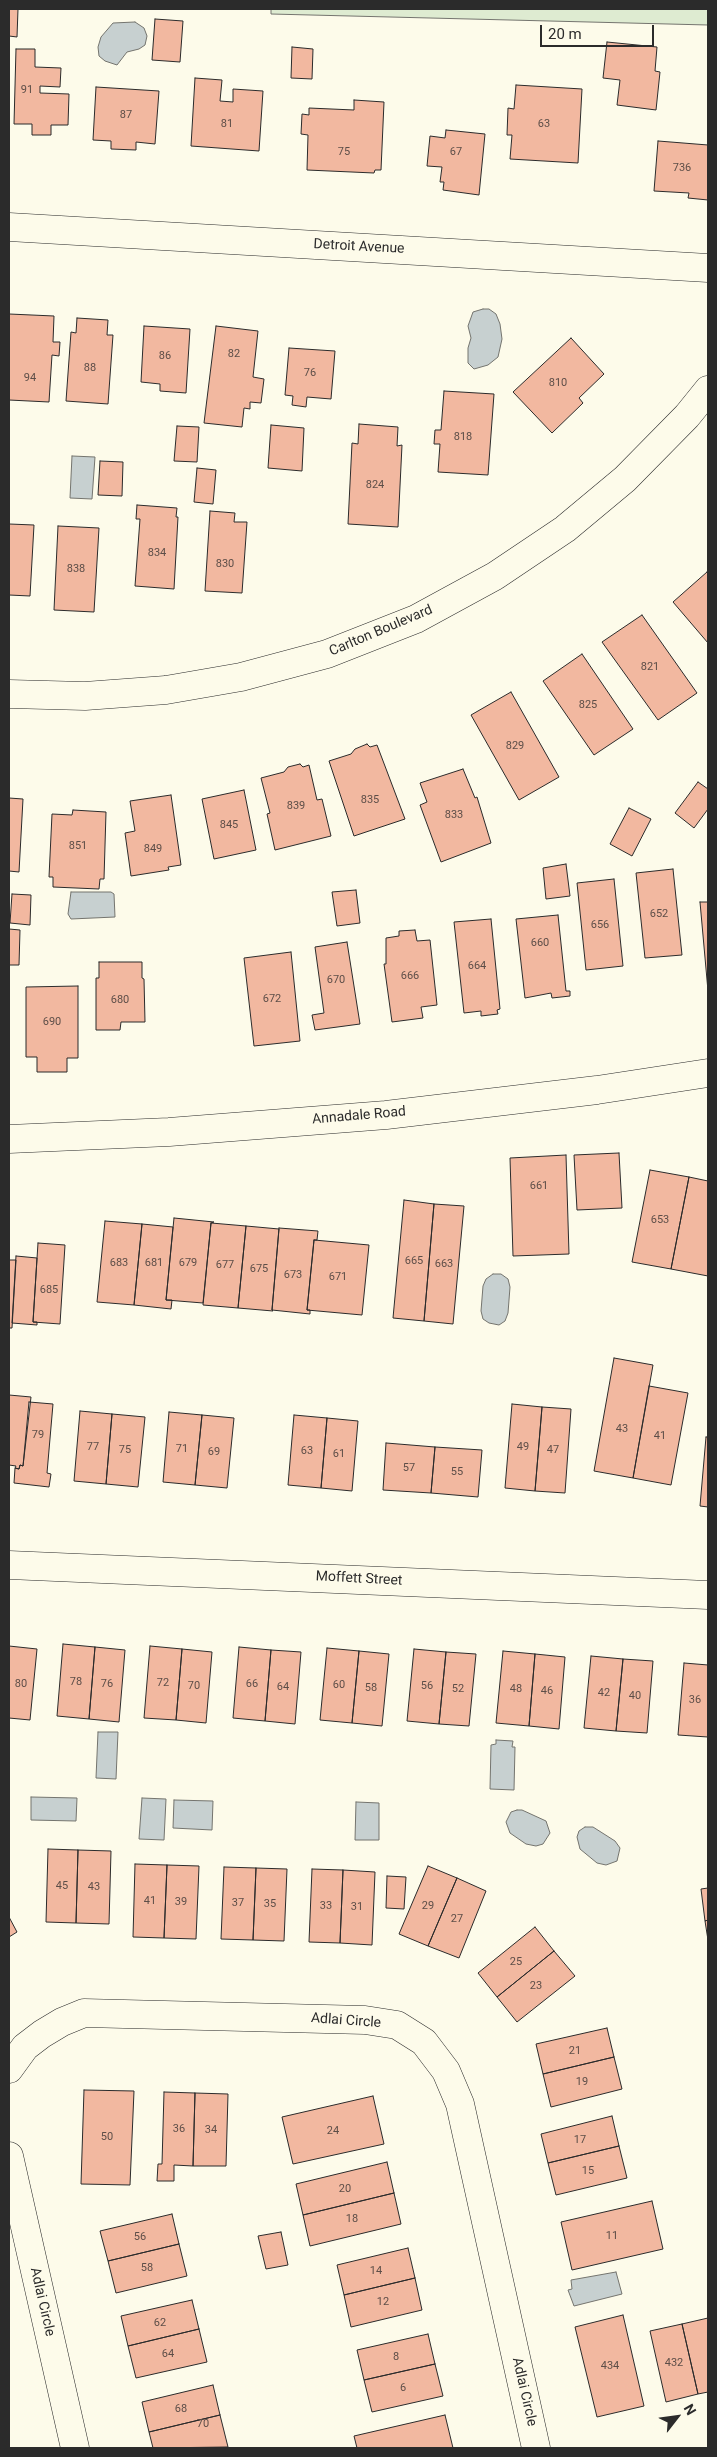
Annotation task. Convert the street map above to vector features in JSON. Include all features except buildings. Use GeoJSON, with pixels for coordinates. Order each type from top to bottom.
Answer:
{"type":"FeatureCollection","features":[{"type":"Feature","properties":{"kind":"street","name":"Detroit Avenue"},"geometry":{"type":"LineString","coordinates":[[9,227],[708,268]]}},
{"type":"Feature","properties":{"kind":"street","name":"Carlton Boulevard"},"geometry":{"type":"LineString","coordinates":[[9,694],[85,696],[166,690],[242,677],[327,654],[416,618],[495,576],[564,529],[625,479],[687,416],[708,390]]}},
{"type":"Feature","properties":{"kind":"street","name":"Annadale Road"},"geometry":{"type":"LineString","coordinates":[[9,1139],[169,1132],[386,1114],[597,1090],[708,1073]]}},
{"type":"Feature","properties":{"kind":"street","name":"Moffett Street"},"geometry":{"type":"LineString","coordinates":[[9,1565],[708,1595]]}},
{"type":"Feature","properties":{"kind":"street","name":"Adlai Circle"},"geometry":{"type":"LineString","coordinates":[[9,2069],[25,2047],[42,2034],[62,2022],[84,2013],[365,2020],[398,2025],[424,2042],[446,2071],[460,2104],[536,2448]]}},
{"type":"Feature","properties":{"kind":"street","name":"Adlai Circle"},"geometry":{"type":"LineString","coordinates":[[9,2156],[75,2448]]}},
{"type":"Feature","properties":{"kind":"green space"},"geometry":{"type":"Polygon","coordinates":[[[271,9],[708,9],[708,25],[271,14],[271,9]]]}},
{"type":"Feature","properties":{"kind":"shaded area"},"geometry":{"type":"Polygon","coordinates":[[[135,22],[144,28],[147,36],[145,45],[139,49],[127,52],[117,65],[105,61],[99,56],[98,47],[101,37],[113,23],[135,22]]]}},
{"type":"Feature","properties":{"kind":"shaded area"},"geometry":{"type":"Polygon","coordinates":[[[489,309],[496,314],[500,324],[502,339],[498,357],[488,365],[474,369],[468,363],[468,348],[471,338],[468,326],[473,312],[489,309]]]}},
{"type":"Feature","properties":{"kind":"shaded area"},"geometry":{"type":"Polygon","coordinates":[[[72,456],[95,457],[92,499],[70,498],[72,456]]]}},
{"type":"Feature","properties":{"kind":"shaded area"},"geometry":{"type":"Polygon","coordinates":[[[71,892],[111,892],[114,894],[115,917],[71,919],[68,914],[71,892]]]}},
{"type":"Feature","properties":{"kind":"shaded area"},"geometry":{"type":"Polygon","coordinates":[[[493,1274],[501,1274],[508,1279],[510,1287],[508,1313],[505,1321],[499,1325],[489,1323],[483,1319],[481,1311],[483,1286],[486,1279],[493,1274]]]}},
{"type":"Feature","properties":{"kind":"shaded area"},"geometry":{"type":"Polygon","coordinates":[[[98,1732],[118,1732],[116,1779],[96,1778],[98,1732]]]}},
{"type":"Feature","properties":{"kind":"shaded area"},"geometry":{"type":"Polygon","coordinates":[[[496,1740],[513,1741],[512,1747],[515,1747],[514,1790],[490,1789],[491,1745],[496,1744],[496,1740]]]}},
{"type":"Feature","properties":{"kind":"shaded area"},"geometry":{"type":"Polygon","coordinates":[[[31,1797],[77,1798],[76,1821],[31,1820],[31,1797]]]}},
{"type":"Feature","properties":{"kind":"shaded area"},"geometry":{"type":"Polygon","coordinates":[[[142,1798],[166,1799],[164,1840],[139,1839],[142,1798]]]}},
{"type":"Feature","properties":{"kind":"shaded area"},"geometry":{"type":"Polygon","coordinates":[[[174,1800],[213,1801],[212,1830],[173,1828],[174,1800]]]}},
{"type":"Feature","properties":{"kind":"shaded area"},"geometry":{"type":"Polygon","coordinates":[[[356,1802],[379,1803],[379,1840],[355,1840],[356,1802]]]}},
{"type":"Feature","properties":{"kind":"shaded area"},"geometry":{"type":"Polygon","coordinates":[[[522,1810],[546,1821],[550,1833],[543,1844],[536,1846],[526,1844],[510,1833],[506,1822],[511,1812],[522,1810]]]}},
{"type":"Feature","properties":{"kind":"shaded area"},"geometry":{"type":"Polygon","coordinates":[[[585,1827],[593,1827],[615,1841],[620,1848],[617,1861],[606,1865],[597,1863],[580,1849],[577,1837],[579,1831],[585,1827]]]}},
{"type":"Feature","properties":{"kind":"shaded area"},"geometry":{"type":"Polygon","coordinates":[[[616,2272],[622,2294],[574,2306],[568,2290],[572,2289],[571,2280],[616,2272]]]}}]}
